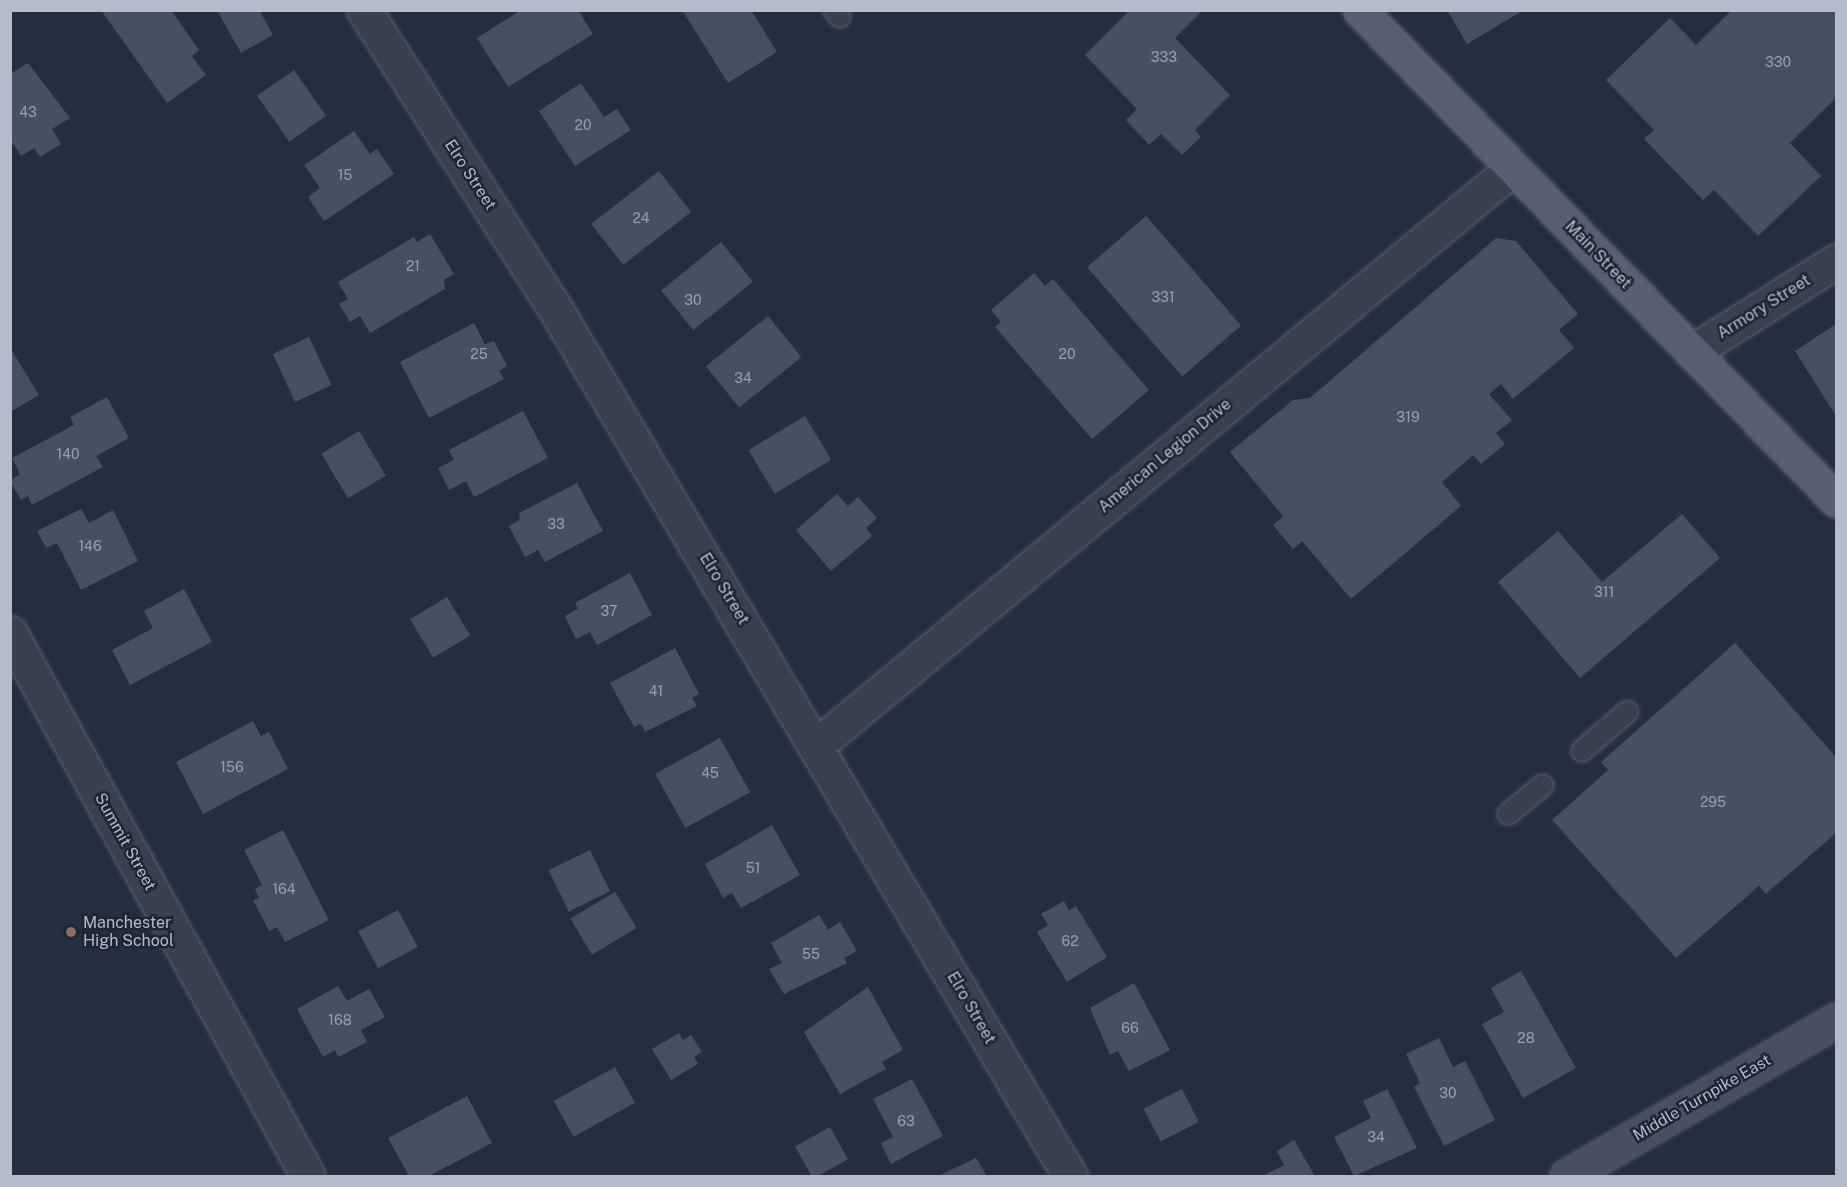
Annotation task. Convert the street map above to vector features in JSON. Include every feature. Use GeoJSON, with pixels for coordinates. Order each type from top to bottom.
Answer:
{"type":"FeatureCollection","features":[{"type":"Feature","properties":{"kind":"main road","name":"Main Street"},"geometry":{"type":"LineString","coordinates":[[1360,10],[1836,500]]}},
{"type":"Feature","properties":{"kind":"main road","name":"Middle Turnpike East"},"geometry":{"type":"LineString","coordinates":[[1567,1176],[1836,1020]]}},
{"type":"Feature","properties":{"kind":"street","name":"Elro Street"},"geometry":{"type":"LineString","coordinates":[[364,10],[553,306],[817,745],[1070,1176]]}},
{"type":"Feature","properties":{"kind":"street","name":"American Legion Drive"},"geometry":{"type":"LineString","coordinates":[[817,745],[1513,168]]}},
{"type":"Feature","properties":{"kind":"street","name":"Armory Street"},"geometry":{"type":"LineString","coordinates":[[1692,352],[1836,261]]}},
{"type":"Feature","properties":{"kind":"street","name":"Summit Street"},"geometry":{"type":"LineString","coordinates":[[10,633],[308,1176]]}},
{"type":"Feature","properties":{"kind":"lane"},"geometry":{"type":"LineString","coordinates":[[1582,751],[1628,712]]}},
{"type":"Feature","properties":{"kind":"lane"},"geometry":{"type":"LineString","coordinates":[[1508,814],[1543,785]]}},
{"type":"Feature","properties":{"kind":"building"},"geometry":{"type":"Polygon","coordinates":[[[101,10],[171,10],[199,50],[192,56],[206,75],[167,103],[101,10]]]}},
{"type":"Feature","properties":{"kind":"building"},"geometry":{"type":"Polygon","coordinates":[[[217,10],[259,10],[273,35],[241,53],[217,10]]]}},
{"type":"Feature","properties":{"kind":"building"},"geometry":{"type":"Polygon","coordinates":[[[521,10],[578,10],[593,34],[508,87],[477,38],[521,10]]]}},
{"type":"Feature","properties":{"kind":"building"},"geometry":{"type":"Polygon","coordinates":[[[682,10],[751,10],[777,52],[728,83],[682,10]]]}},
{"type":"Feature","properties":{"kind":"building"},"geometry":{"type":"Polygon","coordinates":[[[1130,10],[1203,10],[1175,38],[1230,95],[1195,130],[1201,137],[1182,155],[1161,134],[1149,145],[1126,120],[1137,109],[1085,55],[1130,10]]]}},
{"type":"Feature","properties":{"kind":"building"},"geometry":{"type":"Polygon","coordinates":[[[1447,10],[1524,10],[1467,44],[1447,10]]]}},
{"type":"Feature","properties":{"kind":"building"},"geometry":{"type":"Polygon","coordinates":[[[1732,10],[1836,10],[1836,98],[1790,143],[1821,176],[1758,236],[1714,190],[1703,200],[1644,139],[1654,130],[1606,80],[1670,18],[1696,45],[1732,10]]]}},
{"type":"Feature","properties":{"kind":"building"},"geometry":{"type":"Polygon","coordinates":[[[28,63],[70,118],[52,129],[61,144],[40,157],[34,148],[21,156],[10,139],[10,74],[28,63]]]}},
{"type":"Feature","properties":{"kind":"building"},"geometry":{"type":"Polygon","coordinates":[[[294,70],[326,116],[289,142],[257,96],[294,70]]]}},
{"type":"Feature","properties":{"kind":"building"},"geometry":{"type":"Polygon","coordinates":[[[581,83],[604,117],[617,109],[631,130],[575,166],[539,111],[581,83]]]}},
{"type":"Feature","properties":{"kind":"building"},"geometry":{"type":"Polygon","coordinates":[[[354,131],[370,154],[377,149],[394,174],[324,221],[308,197],[320,188],[304,165],[354,131]]]}},
{"type":"Feature","properties":{"kind":"building"},"geometry":{"type":"Polygon","coordinates":[[[659,171],[691,212],[623,265],[591,224],[659,171]]]}},
{"type":"Feature","properties":{"kind":"building"},"geometry":{"type":"Polygon","coordinates":[[[1146,216],[1241,325],[1182,377],[1087,267],[1146,216]]]}},
{"type":"Feature","properties":{"kind":"building"},"geometry":{"type":"Polygon","coordinates":[[[430,234],[454,274],[444,280],[445,289],[370,333],[360,316],[350,322],[339,304],[348,299],[338,282],[414,237],[417,242],[430,234]]]}},
{"type":"Feature","properties":{"kind":"building"},"geometry":{"type":"Polygon","coordinates":[[[1496,238],[1516,241],[1578,314],[1559,330],[1574,348],[1513,399],[1501,384],[1489,394],[1512,420],[1496,433],[1505,444],[1481,464],[1473,455],[1442,482],[1461,506],[1351,599],[1302,541],[1293,549],[1273,525],[1283,516],[1230,452],[1293,400],[1310,398],[1496,238]]]}},
{"type":"Feature","properties":{"kind":"building"},"geometry":{"type":"Polygon","coordinates":[[[721,242],[753,282],[693,330],[661,290],[721,242]]]}},
{"type":"Feature","properties":{"kind":"building"},"geometry":{"type":"Polygon","coordinates":[[[1034,273],[1045,286],[1053,279],[1149,390],[1092,439],[995,327],[1001,322],[991,310],[1034,273]]]}},
{"type":"Feature","properties":{"kind":"building"},"geometry":{"type":"Polygon","coordinates":[[[768,316],[801,357],[739,408],[706,366],[768,316]]]}},
{"type":"Feature","properties":{"kind":"building"},"geometry":{"type":"Polygon","coordinates":[[[474,323],[485,344],[494,341],[507,366],[499,371],[504,379],[429,418],[400,362],[474,323]]]}},
{"type":"Feature","properties":{"kind":"building"},"geometry":{"type":"Polygon","coordinates":[[[1836,324],[1836,416],[1795,351],[1836,324]]]}},
{"type":"Feature","properties":{"kind":"building"},"geometry":{"type":"Polygon","coordinates":[[[309,337],[331,385],[295,402],[273,354],[309,337]]]}},
{"type":"Feature","properties":{"kind":"building"},"geometry":{"type":"Polygon","coordinates":[[[10,348],[39,395],[10,412],[10,348]]]}},
{"type":"Feature","properties":{"kind":"building"},"geometry":{"type":"Polygon","coordinates":[[[107,397],[129,438],[96,456],[103,467],[32,505],[28,496],[21,500],[10,481],[20,474],[12,458],[74,425],[70,417],[107,397]]]}},
{"type":"Feature","properties":{"kind":"building"},"geometry":{"type":"Polygon","coordinates":[[[523,411],[548,458],[474,497],[466,481],[449,490],[438,468],[454,460],[449,450],[523,411]]]}},
{"type":"Feature","properties":{"kind":"building"},"geometry":{"type":"Polygon","coordinates":[[[805,416],[831,460],[775,494],[748,450],[805,416]]]}},
{"type":"Feature","properties":{"kind":"building"},"geometry":{"type":"Polygon","coordinates":[[[359,431],[386,476],[348,498],[321,454],[359,431]]]}},
{"type":"Feature","properties":{"kind":"building"},"geometry":{"type":"Polygon","coordinates":[[[577,483],[603,531],[545,562],[538,550],[525,557],[509,526],[520,520],[519,513],[577,483]]]}},
{"type":"Feature","properties":{"kind":"building"},"geometry":{"type":"Polygon","coordinates":[[[837,494],[848,506],[858,497],[877,518],[866,528],[872,536],[831,571],[796,530],[837,494]]]}},
{"type":"Feature","properties":{"kind":"building"},"geometry":{"type":"Polygon","coordinates":[[[81,509],[89,523],[113,510],[138,561],[81,590],[57,543],[46,548],[37,531],[81,509]]]}},
{"type":"Feature","properties":{"kind":"building"},"geometry":{"type":"Polygon","coordinates":[[[1682,514],[1720,558],[1580,678],[1498,582],[1558,531],[1602,582],[1682,514]]]}},
{"type":"Feature","properties":{"kind":"building"},"geometry":{"type":"Polygon","coordinates":[[[630,573],[652,615],[597,645],[590,632],[576,639],[565,616],[578,609],[575,603],[630,573]]]}},
{"type":"Feature","properties":{"kind":"building"},"geometry":{"type":"Polygon","coordinates":[[[184,589],[212,642],[130,685],[112,650],[153,628],[144,611],[184,589]]]}},
{"type":"Feature","properties":{"kind":"building"},"geometry":{"type":"Polygon","coordinates":[[[447,597],[470,636],[433,658],[410,619],[447,597]]]}},
{"type":"Feature","properties":{"kind":"building"},"geometry":{"type":"Polygon","coordinates":[[[1735,643],[1836,757],[1836,833],[1766,894],[1759,886],[1676,958],[1552,820],[1608,770],[1601,762],[1735,643]]]}},
{"type":"Feature","properties":{"kind":"building"},"geometry":{"type":"Polygon","coordinates":[[[675,648],[699,694],[692,698],[697,706],[645,732],[641,724],[634,727],[610,683],[675,648]]]}},
{"type":"Feature","properties":{"kind":"building"},"geometry":{"type":"Polygon","coordinates":[[[253,721],[261,736],[269,732],[288,769],[203,814],[176,762],[253,721]]]}},
{"type":"Feature","properties":{"kind":"building"},"geometry":{"type":"Polygon","coordinates":[[[720,738],[750,792],[685,828],[655,774],[720,738]]]}},
{"type":"Feature","properties":{"kind":"building"},"geometry":{"type":"Polygon","coordinates":[[[772,825],[800,875],[741,908],[732,893],[723,898],[705,864],[772,825]]]}},
{"type":"Feature","properties":{"kind":"building"},"geometry":{"type":"Polygon","coordinates":[[[283,830],[329,920],[285,942],[277,927],[269,931],[253,900],[259,898],[255,889],[262,885],[244,850],[283,830]]]}},
{"type":"Feature","properties":{"kind":"building"},"geometry":{"type":"Polygon","coordinates":[[[590,850],[610,891],[569,912],[549,870],[590,850]]]}},
{"type":"Feature","properties":{"kind":"building"},"geometry":{"type":"Polygon","coordinates":[[[615,892],[637,928],[592,955],[570,919],[615,892]]]}},
{"type":"Feature","properties":{"kind":"building"},"geometry":{"type":"Polygon","coordinates":[[[1064,901],[1069,911],[1076,906],[1107,957],[1067,982],[1037,932],[1048,925],[1041,914],[1064,901]]]}},
{"type":"Feature","properties":{"kind":"building"},"geometry":{"type":"Polygon","coordinates":[[[398,910],[418,947],[378,968],[358,931],[398,910]]]}},
{"type":"Feature","properties":{"kind":"building"},"geometry":{"type":"Polygon","coordinates":[[[819,915],[828,930],[840,922],[857,951],[844,958],[847,963],[784,994],[769,969],[782,963],[771,943],[819,915]]]}},
{"type":"Feature","properties":{"kind":"building"},"geometry":{"type":"Polygon","coordinates":[[[1521,971],[1576,1068],[1523,1098],[1482,1024],[1504,1012],[1491,988],[1521,971]]]}},
{"type":"Feature","properties":{"kind":"building"},"geometry":{"type":"Polygon","coordinates":[[[1134,983],[1170,1050],[1129,1071],[1118,1051],[1110,1055],[1090,1008],[1134,983]]]}},
{"type":"Feature","properties":{"kind":"building"},"geometry":{"type":"Polygon","coordinates":[[[338,986],[347,1001],[369,989],[385,1017],[361,1030],[367,1042],[338,1057],[335,1050],[323,1057],[297,1009],[338,986]]]}},
{"type":"Feature","properties":{"kind":"building"},"geometry":{"type":"Polygon","coordinates":[[[868,987],[903,1050],[882,1062],[886,1069],[840,1094],[804,1032],[868,987]]]}},
{"type":"Feature","properties":{"kind":"building"},"geometry":{"type":"Polygon","coordinates":[[[679,1033],[683,1040],[691,1035],[702,1052],[694,1057],[698,1064],[671,1080],[652,1049],[679,1033]]]}},
{"type":"Feature","properties":{"kind":"building"},"geometry":{"type":"Polygon","coordinates":[[[1439,1038],[1453,1067],[1465,1061],[1495,1120],[1444,1146],[1414,1087],[1420,1083],[1406,1054],[1439,1038]]]}},
{"type":"Feature","properties":{"kind":"building"},"geometry":{"type":"Polygon","coordinates":[[[615,1067],[635,1103],[574,1137],[554,1101],[615,1067]]]}},
{"type":"Feature","properties":{"kind":"building"},"geometry":{"type":"Polygon","coordinates":[[[912,1079],[943,1136],[891,1164],[881,1143],[893,1137],[873,1099],[912,1079]]]}},
{"type":"Feature","properties":{"kind":"building"},"geometry":{"type":"Polygon","coordinates":[[[1182,1089],[1199,1122],[1160,1141],[1144,1109],[1182,1089]]]}},
{"type":"Feature","properties":{"kind":"building"},"geometry":{"type":"Polygon","coordinates":[[[1387,1089],[1417,1148],[1354,1176],[1334,1137],[1371,1118],[1363,1101],[1387,1089]]]}},
{"type":"Feature","properties":{"kind":"building"},"geometry":{"type":"Polygon","coordinates":[[[467,1096],[492,1143],[429,1176],[409,1176],[388,1138],[467,1096]]]}},
{"type":"Feature","properties":{"kind":"building"},"geometry":{"type":"Polygon","coordinates":[[[830,1127],[848,1159],[818,1176],[811,1176],[795,1146],[830,1127]]]}},
{"type":"Feature","properties":{"kind":"building"},"geometry":{"type":"Polygon","coordinates":[[[1294,1140],[1315,1176],[1263,1176],[1284,1165],[1277,1151],[1294,1140]]]}},
{"type":"Feature","properties":{"kind":"building"},"geometry":{"type":"Polygon","coordinates":[[[976,1158],[987,1176],[938,1176],[976,1158]]]}},
{"type":"Feature","properties":{"kind":"place","name":"Manchester High School"},"geometry":{"type":"Point","coordinates":[71,932]}}]}
